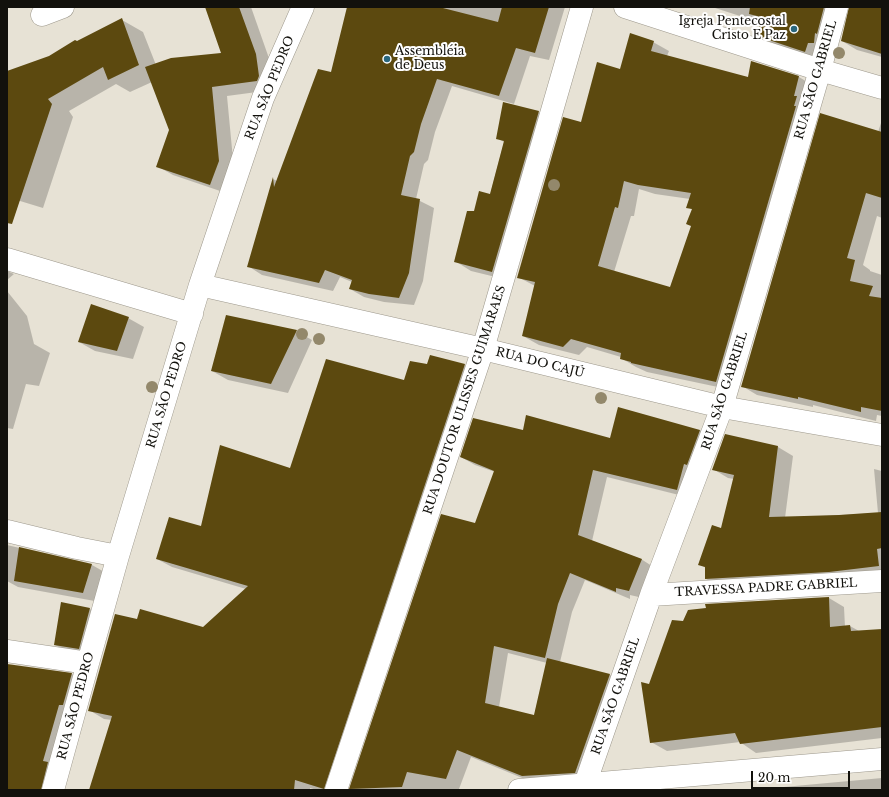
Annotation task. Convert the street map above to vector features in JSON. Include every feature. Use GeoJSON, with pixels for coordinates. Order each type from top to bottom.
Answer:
{"type":"FeatureCollection","features":[{"type":"Feature","properties":{"kind":"street"},"geometry":{"type":"LineString","coordinates":[[42,14],[63,7]]}},
{"type":"Feature","properties":{"kind":"street","name":"RUA SÃO PEDRO"},"geometry":{"type":"LineString","coordinates":[[53,790],[118,556],[200,285],[263,98],[303,7]]}},
{"type":"Feature","properties":{"kind":"street","name":"RUA DOUTOR ULISSES GUIMARAES"},"geometry":{"type":"LineString","coordinates":[[336,790],[484,349],[582,7]]}},
{"type":"Feature","properties":{"kind":"street"},"geometry":{"type":"LineString","coordinates":[[625,7],[820,70],[882,88]]}},
{"type":"Feature","properties":{"kind":"street","name":"RUA SÃO GABRIEL"},"geometry":{"type":"LineString","coordinates":[[584,787],[651,595],[722,407],[837,7]]}},
{"type":"Feature","properties":{"kind":"street"},"geometry":{"type":"LineString","coordinates":[[7,259],[192,314]]}},
{"type":"Feature","properties":{"kind":"street","name":"RUA DO CAJÚ"},"geometry":{"type":"LineString","coordinates":[[200,285],[484,349],[722,407],[882,434]]}},
{"type":"Feature","properties":{"kind":"street"},"geometry":{"type":"LineString","coordinates":[[7,531],[77,548],[118,556]]}},
{"type":"Feature","properties":{"kind":"street","name":"TRAVESSA PADRE GABRIEL"},"geometry":{"type":"LineString","coordinates":[[651,595],[882,581]]}},
{"type":"Feature","properties":{"kind":"street"},"geometry":{"type":"LineString","coordinates":[[7,651],[88,662]]}},
{"type":"Feature","properties":{"kind":"street"},"geometry":{"type":"LineString","coordinates":[[518,790],[584,787],[882,759]]}},
{"type":"Feature","properties":{"kind":"building"},"geometry":{"type":"Polygon","coordinates":[[[205,7],[239,7],[256,54],[259,76],[257,81],[212,87],[219,161],[210,185],[156,167],[169,130],[145,67],[171,58],[221,53],[205,7]]]}},
{"type":"Feature","properties":{"kind":"building"},"geometry":{"type":"Polygon","coordinates":[[[347,7],[439,7],[498,22],[502,7],[549,7],[535,53],[516,48],[499,96],[437,79],[421,124],[414,152],[410,156],[401,195],[420,199],[409,273],[399,298],[369,294],[349,289],[352,280],[325,270],[319,283],[247,267],[273,177],[274,187],[318,69],[331,72],[347,7]]]}},
{"type":"Feature","properties":{"kind":"building","name":"Igreja Pentecostal Cristo E Paz"},"geometry":{"type":"Polygon","coordinates":[[[750,7],[824,7],[817,34],[815,33],[814,43],[808,43],[805,52],[757,36],[761,17],[749,14],[750,7]]]}},
{"type":"Feature","properties":{"kind":"building"},"geometry":{"type":"Polygon","coordinates":[[[849,7],[882,7],[882,54],[841,41],[849,7]]]}},
{"type":"Feature","properties":{"kind":"building"},"geometry":{"type":"Polygon","coordinates":[[[122,18],[139,65],[108,80],[103,67],[48,99],[52,104],[12,224],[7,223],[7,71],[49,56],[75,40],[77,41],[122,18]]]}},
{"type":"Feature","properties":{"kind":"building"},"geometry":{"type":"Polygon","coordinates":[[[630,33],[654,41],[651,51],[748,77],[751,61],[799,76],[794,96],[797,96],[794,106],[796,106],[716,382],[631,363],[620,359],[621,353],[571,339],[563,347],[522,336],[535,282],[517,278],[563,117],[581,122],[597,62],[620,69],[630,33]],[[624,181],[618,208],[615,207],[598,266],[670,287],[691,226],[686,224],[692,209],[686,208],[691,193],[638,185],[624,181]]]}},
{"type":"Feature","properties":{"kind":"building"},"geometry":{"type":"Polygon","coordinates":[[[503,102],[539,111],[492,272],[454,262],[467,211],[474,211],[479,191],[490,194],[504,141],[496,139],[503,102]]]}},
{"type":"Feature","properties":{"kind":"building"},"geometry":{"type":"Polygon","coordinates":[[[820,113],[882,132],[882,198],[866,193],[847,258],[855,260],[850,281],[873,286],[869,296],[882,298],[882,411],[861,407],[861,412],[798,397],[798,399],[741,387],[820,113]]]}},
{"type":"Feature","properties":{"kind":"building"},"geometry":{"type":"Polygon","coordinates":[[[91,304],[129,317],[117,351],[78,342],[91,304]]]}},
{"type":"Feature","properties":{"kind":"building"},"geometry":{"type":"Polygon","coordinates":[[[226,315],[297,330],[271,384],[211,371],[226,315]]]}},
{"type":"Feature","properties":{"kind":"building"},"geometry":{"type":"Polygon","coordinates":[[[430,355],[465,364],[324,789],[295,780],[294,790],[89,790],[112,716],[88,711],[115,614],[137,619],[140,609],[203,627],[248,586],[156,559],[169,517],[201,526],[220,445],[290,468],[326,359],[404,380],[410,361],[427,364],[430,355]]]}},
{"type":"Feature","properties":{"kind":"building"},"geometry":{"type":"Polygon","coordinates":[[[618,407],[700,430],[687,465],[684,464],[677,490],[593,470],[578,535],[642,559],[629,591],[616,588],[616,592],[570,573],[558,604],[545,658],[494,646],[485,703],[534,715],[547,658],[610,674],[575,773],[522,776],[457,750],[446,779],[407,772],[402,787],[349,789],[441,514],[475,523],[494,471],[460,457],[473,418],[523,430],[526,415],[610,438],[618,407]]]}},
{"type":"Feature","properties":{"kind":"building"},"geometry":{"type":"Polygon","coordinates":[[[725,434],[778,446],[769,517],[882,512],[882,548],[877,549],[879,566],[829,572],[705,579],[705,567],[698,565],[712,525],[721,528],[734,475],[712,470],[725,434]]]}},
{"type":"Feature","properties":{"kind":"building"},"geometry":{"type":"Polygon","coordinates":[[[19,547],[92,564],[83,593],[14,581],[19,547]]]}},
{"type":"Feature","properties":{"kind":"building"},"geometry":{"type":"Polygon","coordinates":[[[829,597],[830,627],[850,625],[851,631],[882,629],[882,727],[740,744],[735,733],[650,743],[641,682],[649,684],[672,620],[683,621],[688,610],[706,608],[705,604],[829,597]]]}},
{"type":"Feature","properties":{"kind":"building"},"geometry":{"type":"Polygon","coordinates":[[[61,602],[90,608],[79,649],[54,645],[61,602]]]}},
{"type":"Feature","properties":{"kind":"building"},"geometry":{"type":"Polygon","coordinates":[[[7,664],[72,673],[63,705],[59,705],[43,761],[48,762],[41,790],[7,790],[7,664]]]}},
{"type":"Feature","properties":{"kind":"place","name":"Igreja Pentecostal Cristo E Paz"},"geometry":{"type":"Point","coordinates":[794,29]}},
{"type":"Feature","properties":{"kind":"place","name":"Assembléia de Deus"},"geometry":{"type":"Point","coordinates":[387,59]}}]}
